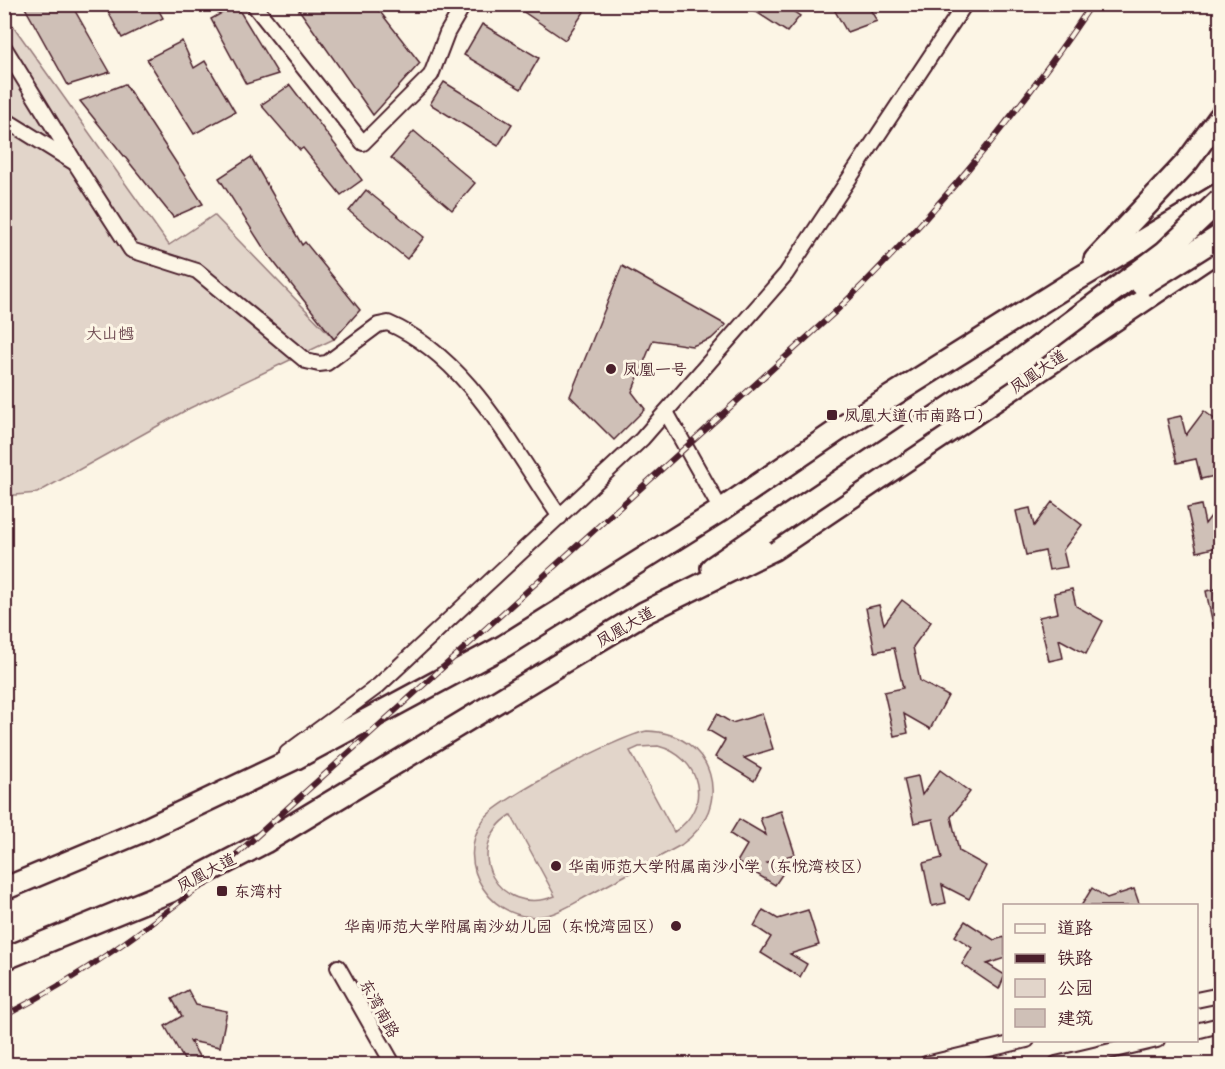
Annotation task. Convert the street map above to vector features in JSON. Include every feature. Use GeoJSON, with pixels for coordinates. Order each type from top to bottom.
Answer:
{"type":"FeatureCollection","features":[{"type":"Feature","properties":{"kind":"main road"},"geometry":{"type":"LineString","coordinates":[[1073,282],[1187,162],[1221,117]]}},
{"type":"Feature","properties":{"kind":"main road"},"geometry":{"type":"LineString","coordinates":[[4,889],[140,831],[296,758],[504,646],[722,510],[850,422],[1073,282],[1221,194]]}},
{"type":"Feature","properties":{"kind":"main road"},"geometry":{"type":"LineString","coordinates":[[644,613],[1022,359],[1165,252],[1221,200]]}},
{"type":"Feature","properties":{"kind":"main road"},"geometry":{"type":"LineString","coordinates":[[1179,218],[1193,217],[1201,225],[1205,238],[1200,261]]}},
{"type":"Feature","properties":{"kind":"main road"},"geometry":{"type":"LineString","coordinates":[[1022,359],[1220,246]]}},
{"type":"Feature","properties":{"kind":"main road","name":"凤凰大道"},"geometry":{"type":"LineString","coordinates":[[4,959],[171,891],[265,842],[644,613],[774,549],[1220,246]]}},
{"type":"Feature","properties":{"kind":"street"},"geometry":{"type":"LineString","coordinates":[[253,4],[363,143],[431,75],[447,33],[464,4]]}},
{"type":"Feature","properties":{"kind":"street"},"geometry":{"type":"LineString","coordinates":[[242,782],[274,762],[378,686],[642,439],[786,274],[965,4]]}},
{"type":"Feature","properties":{"kind":"street"},"geometry":{"type":"LineString","coordinates":[[4,47],[131,250],[197,271],[306,361],[327,363],[378,326],[388,322],[427,345],[478,395],[560,517]]}},
{"type":"Feature","properties":{"kind":"street"},"geometry":{"type":"LineString","coordinates":[[4,119],[75,163]]}},
{"type":"Feature","properties":{"kind":"street"},"geometry":{"type":"LineString","coordinates":[[666,412],[722,510]]}},
{"type":"Feature","properties":{"kind":"street","name":"东湾南路"},"geometry":{"type":"LineString","coordinates":[[338,967],[393,1065]]}},
{"type":"Feature","properties":{"kind":"street"},"geometry":{"type":"LineString","coordinates":[[1198,1000],[1221,994]]}},
{"type":"Feature","properties":{"kind":"street"},"geometry":{"type":"LineString","coordinates":[[1198,1031],[1221,1025]]}},
{"type":"Feature","properties":{"kind":"street"},"geometry":{"type":"LineString","coordinates":[[926,1065],[1023,1042]]}},
{"type":"Feature","properties":{"kind":"street"},"geometry":{"type":"LineString","coordinates":[[1056,1065],[1153,1042]]}},
{"type":"Feature","properties":{"kind":"green space","name":"大山乸"},"geometry":{"type":"Polygon","coordinates":[[[4,13],[169,245],[214,215],[334,339],[190,408],[37,493],[5,496],[4,13]]]}},
{"type":"Feature","properties":{"kind":"green space"},"geometry":{"type":"Polygon","coordinates":[[[647,731],[670,735],[688,744],[702,757],[710,774],[712,792],[708,811],[698,829],[681,845],[554,913],[528,916],[511,912],[495,902],[483,889],[472,855],[475,837],[484,819],[512,797],[535,783],[588,755],[647,731]],[[658,746],[639,747],[630,751],[674,832],[686,822],[694,810],[697,784],[692,771],[684,761],[673,752],[658,746]],[[511,815],[496,829],[488,845],[487,861],[492,876],[503,889],[517,898],[535,900],[555,896],[511,815]]]}},
{"type":"Feature","properties":{"kind":"building"},"geometry":{"type":"Polygon","coordinates":[[[23,4],[71,4],[110,72],[68,85],[23,4]]]}},
{"type":"Feature","properties":{"kind":"building"},"geometry":{"type":"Polygon","coordinates":[[[104,4],[155,4],[163,18],[122,38],[104,4]]]}},
{"type":"Feature","properties":{"kind":"building"},"geometry":{"type":"Polygon","coordinates":[[[295,4],[374,4],[420,63],[373,115],[295,4]]]}},
{"type":"Feature","properties":{"kind":"building"},"geometry":{"type":"Polygon","coordinates":[[[512,4],[573,4],[584,12],[565,40],[512,4]]]}},
{"type":"Feature","properties":{"kind":"building"},"geometry":{"type":"Polygon","coordinates":[[[744,4],[782,4],[800,16],[787,32],[744,4]]]}},
{"type":"Feature","properties":{"kind":"building"},"geometry":{"type":"Polygon","coordinates":[[[831,4],[867,4],[877,21],[847,32],[831,4]]]}},
{"type":"Feature","properties":{"kind":"building"},"geometry":{"type":"Polygon","coordinates":[[[236,5],[278,74],[246,84],[211,19],[236,5]]]}},
{"type":"Feature","properties":{"kind":"building"},"geometry":{"type":"Polygon","coordinates":[[[482,24],[539,58],[521,89],[464,55],[482,24]]]}},
{"type":"Feature","properties":{"kind":"building"},"geometry":{"type":"Polygon","coordinates":[[[182,41],[194,68],[205,61],[235,112],[194,134],[147,59],[182,41]]]}},
{"type":"Feature","properties":{"kind":"building"},"geometry":{"type":"Polygon","coordinates":[[[444,82],[512,124],[498,146],[430,104],[444,82]]]}},
{"type":"Feature","properties":{"kind":"building"},"geometry":{"type":"Polygon","coordinates":[[[125,84],[203,204],[173,217],[80,101],[125,84]]]}},
{"type":"Feature","properties":{"kind":"building"},"geometry":{"type":"Polygon","coordinates":[[[290,85],[362,180],[341,195],[303,148],[300,150],[261,105],[290,85]]]}},
{"type":"Feature","properties":{"kind":"building"},"geometry":{"type":"Polygon","coordinates":[[[414,131],[475,183],[452,210],[391,158],[414,131]]]}},
{"type":"Feature","properties":{"kind":"building"},"geometry":{"type":"Polygon","coordinates":[[[251,157],[302,245],[305,242],[360,310],[334,339],[266,252],[219,178],[251,157]]]}},
{"type":"Feature","properties":{"kind":"building"},"geometry":{"type":"Polygon","coordinates":[[[366,190],[424,237],[407,259],[349,211],[366,190]]]}},
{"type":"Feature","properties":{"kind":"building","name":"凤凰一号"},"geometry":{"type":"Polygon","coordinates":[[[622,266],[726,325],[711,339],[692,346],[653,340],[632,392],[645,409],[614,440],[570,396],[622,266]]]}},
{"type":"Feature","properties":{"kind":"building"},"geometry":{"type":"Polygon","coordinates":[[[1204,411],[1221,424],[1221,450],[1215,458],[1219,475],[1201,479],[1196,459],[1177,463],[1167,419],[1181,416],[1186,435],[1204,411]]]}},
{"type":"Feature","properties":{"kind":"building"},"geometry":{"type":"Polygon","coordinates":[[[1052,502],[1082,525],[1063,550],[1067,567],[1049,570],[1045,551],[1026,555],[1016,511],[1030,508],[1034,526],[1052,502]]]}},
{"type":"Feature","properties":{"kind":"building"},"geometry":{"type":"Polygon","coordinates":[[[1221,503],[1221,546],[1197,552],[1187,508],[1201,505],[1205,524],[1221,503]]]}},
{"type":"Feature","properties":{"kind":"building"},"geometry":{"type":"Polygon","coordinates":[[[1221,588],[1221,639],[1216,639],[1206,591],[1221,588]]]}},
{"type":"Feature","properties":{"kind":"building"},"geometry":{"type":"Polygon","coordinates":[[[1072,589],[1076,606],[1103,621],[1086,654],[1059,639],[1063,658],[1049,661],[1039,617],[1058,613],[1054,593],[1072,589]]]}},
{"type":"Feature","properties":{"kind":"building"},"geometry":{"type":"Polygon","coordinates":[[[902,600],[931,622],[913,647],[920,681],[948,696],[930,729],[904,714],[908,733],[894,736],[884,692],[903,688],[894,648],[875,652],[866,608],[879,605],[884,624],[902,600]]]}},
{"type":"Feature","properties":{"kind":"building"},"geometry":{"type":"Polygon","coordinates":[[[717,714],[732,723],[762,714],[773,749],[744,758],[761,768],[754,781],[715,757],[725,740],[708,730],[717,714]]]}},
{"type":"Feature","properties":{"kind":"building"},"geometry":{"type":"Polygon","coordinates":[[[940,770],[970,792],[951,817],[959,851],[986,866],[969,899],[942,885],[946,903],[932,906],[923,863],[942,858],[933,819],[914,823],[904,779],[918,776],[922,795],[940,770]]]}},
{"type":"Feature","properties":{"kind":"building"},"geometry":{"type":"Polygon","coordinates":[[[781,811],[795,854],[767,863],[783,873],[775,885],[737,862],[747,845],[730,834],[739,819],[766,835],[760,818],[781,811]]]}},
{"type":"Feature","properties":{"kind":"building"},"geometry":{"type":"Polygon","coordinates":[[[1092,888],[1107,898],[1134,889],[1139,904],[1082,904],[1092,888]]]}},
{"type":"Feature","properties":{"kind":"building"},"geometry":{"type":"Polygon","coordinates":[[[763,910],[778,919],[808,910],[819,945],[790,954],[807,964],[800,977],[761,953],[771,937],[754,926],[763,910]]]}},
{"type":"Feature","properties":{"kind":"building"},"geometry":{"type":"Polygon","coordinates":[[[965,921],[994,940],[1003,938],[1003,959],[987,964],[1003,974],[999,989],[962,964],[972,948],[955,936],[965,921]]]}},
{"type":"Feature","properties":{"kind":"building"},"geometry":{"type":"Polygon","coordinates":[[[188,990],[196,1005],[227,1011],[220,1047],[190,1041],[200,1058],[187,1065],[165,1026],[182,1016],[172,999],[188,990]]]}},
{"type":"Feature","properties":{"kind":"railway"},"geometry":{"type":"LineString","coordinates":[[4,1016],[60,985],[114,950],[216,873],[834,313],[905,241],[971,166],[1034,86],[1092,4]]}},
{"type":"Feature","properties":{"kind":"place","name":"凤凰一号"},"geometry":{"type":"Point","coordinates":[611,369]}},
{"type":"Feature","properties":{"kind":"place","name":"凤凰大道(市南路口)"},"geometry":{"type":"Point","coordinates":[832,415]}},
{"type":"Feature","properties":{"kind":"place","name":"华南师范大学附属南沙小学（东悦湾校区）"},"geometry":{"type":"Point","coordinates":[556,866]}},
{"type":"Feature","properties":{"kind":"place","name":"东湾村"},"geometry":{"type":"Point","coordinates":[222,891]}},
{"type":"Feature","properties":{"kind":"place","name":"华南师范大学附属南沙幼儿园（东悦湾园区）"},"geometry":{"type":"Point","coordinates":[676,926]}}]}
